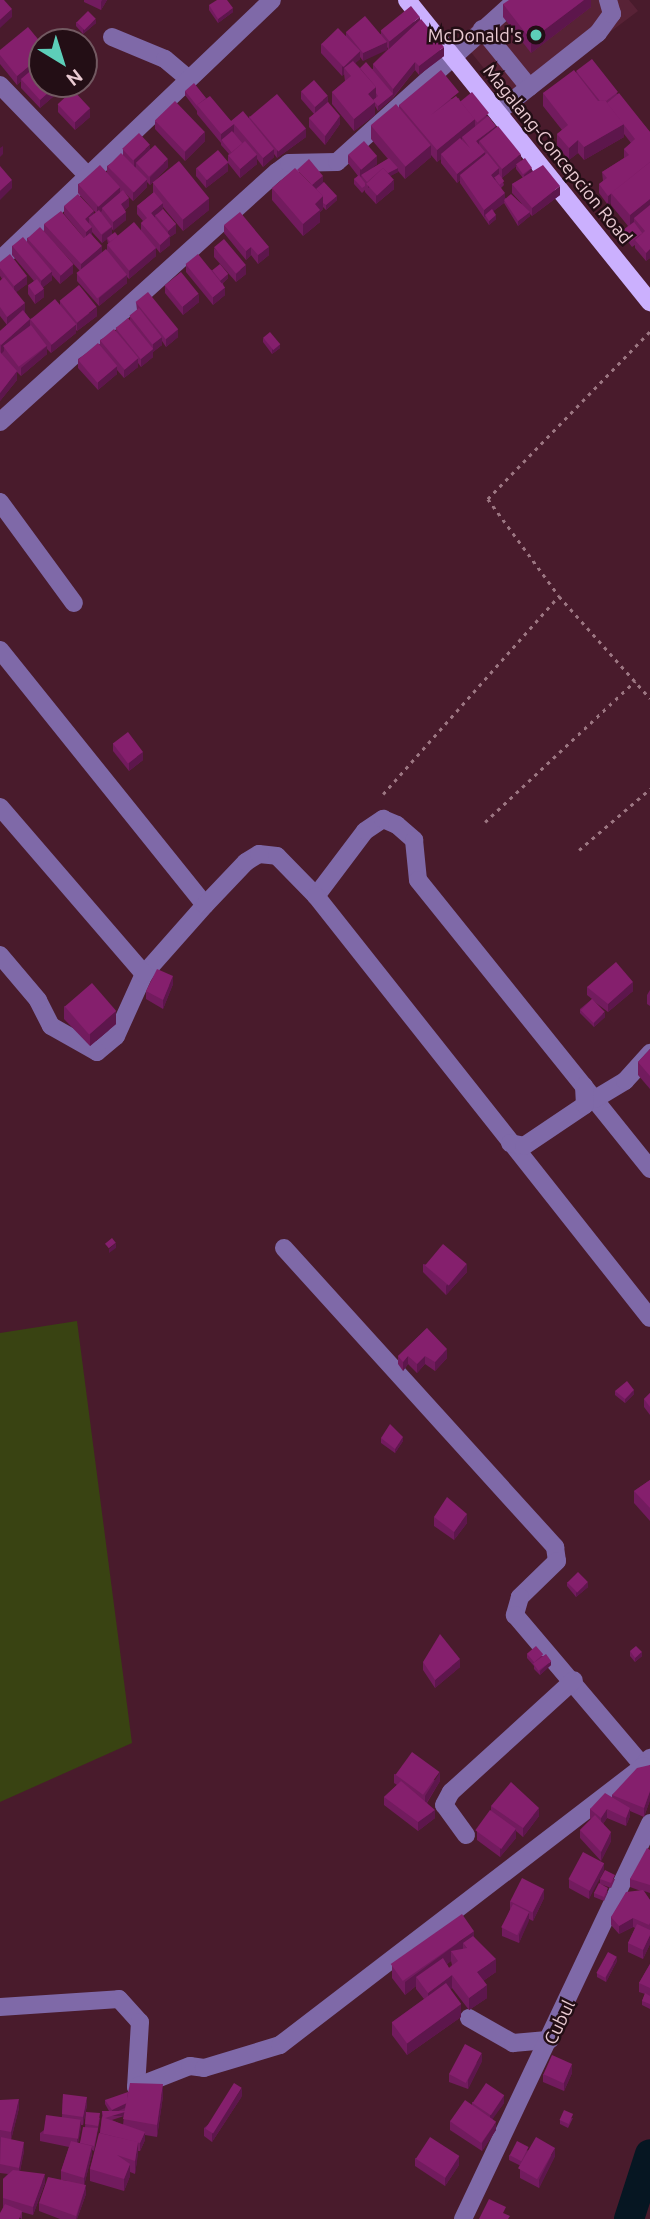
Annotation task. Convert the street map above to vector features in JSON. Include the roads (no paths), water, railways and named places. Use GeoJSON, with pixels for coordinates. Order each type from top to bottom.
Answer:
{"type":"FeatureCollection","features":[{"type":"Feature","properties":{"kind":"main road","name":"Magalang-Concepcion Road"},"geometry":{"type":"LineString","coordinates":[[407,0],[650,302]]}},
{"type":"Feature","properties":{"kind":"street"},"geometry":{"type":"LineString","coordinates":[[0,422],[277,172],[289,163],[337,162],[451,54],[516,0]]}},
{"type":"Feature","properties":{"kind":"street"},"geometry":{"type":"LineString","coordinates":[[1,256],[88,176],[266,2]]}},
{"type":"Feature","properties":{"kind":"street"},"geometry":{"type":"LineString","coordinates":[[498,112],[598,33],[610,2]]}},
{"type":"Feature","properties":{"kind":"street"},"geometry":{"type":"LineString","coordinates":[[482,29],[529,87]]}},
{"type":"Feature","properties":{"kind":"street"},"geometry":{"type":"LineString","coordinates":[[112,37],[165,59],[188,78]]}},
{"type":"Feature","properties":{"kind":"street"},"geometry":{"type":"LineString","coordinates":[[0,85],[88,176]]}},
{"type":"Feature","properties":{"kind":"street"},"geometry":{"type":"LineString","coordinates":[[0,502],[74,603]]}},
{"type":"Feature","properties":{"kind":"street"},"geometry":{"type":"LineString","coordinates":[[0,650],[205,905]]}},
{"type":"Feature","properties":{"kind":"street"},"geometry":{"type":"LineString","coordinates":[[0,807],[144,974]]}},
{"type":"Feature","properties":{"kind":"street"},"geometry":{"type":"LineString","coordinates":[[316,896],[365,831],[383,819],[397,825],[414,840],[418,880],[650,1169]]}},
{"type":"Feature","properties":{"kind":"street"},"geometry":{"type":"LineString","coordinates":[[0,955],[38,1000],[51,1026],[97,1052],[116,1036],[144,974],[246,862],[267,853],[316,896],[650,1318]]}},
{"type":"Feature","properties":{"kind":"street"},"geometry":{"type":"LineString","coordinates":[[510,1143],[524,1146],[585,1105],[590,1093],[625,1081],[650,1054]]}},
{"type":"Feature","properties":{"kind":"street"},"geometry":{"type":"LineString","coordinates":[[0,2007],[120,1999],[140,2022],[136,2087],[190,2066],[204,2068],[280,2045],[646,1762],[513,1608],[557,1561],[555,1547],[284,1248]]}},
{"type":"Feature","properties":{"kind":"street"},"geometry":{"type":"LineString","coordinates":[[466,1835],[444,1805],[451,1792],[574,1680]]}},
{"type":"Feature","properties":{"kind":"street","name":"Cubul"},"geometry":{"type":"LineString","coordinates":[[463,2219],[550,2040],[650,1822]]}},
{"type":"Feature","properties":{"kind":"street"},"geometry":{"type":"LineString","coordinates":[[469,2018],[513,2043],[550,2040]]}},
{"type":"Feature","properties":{"kind":"waterway"},"geometry":{"type":"LineString","coordinates":[[629,2219],[650,2154]]}},
{"type":"Feature","properties":{"kind":"place","name":"McDonald's"},"geometry":{"type":"Point","coordinates":[536,35]}}]}
